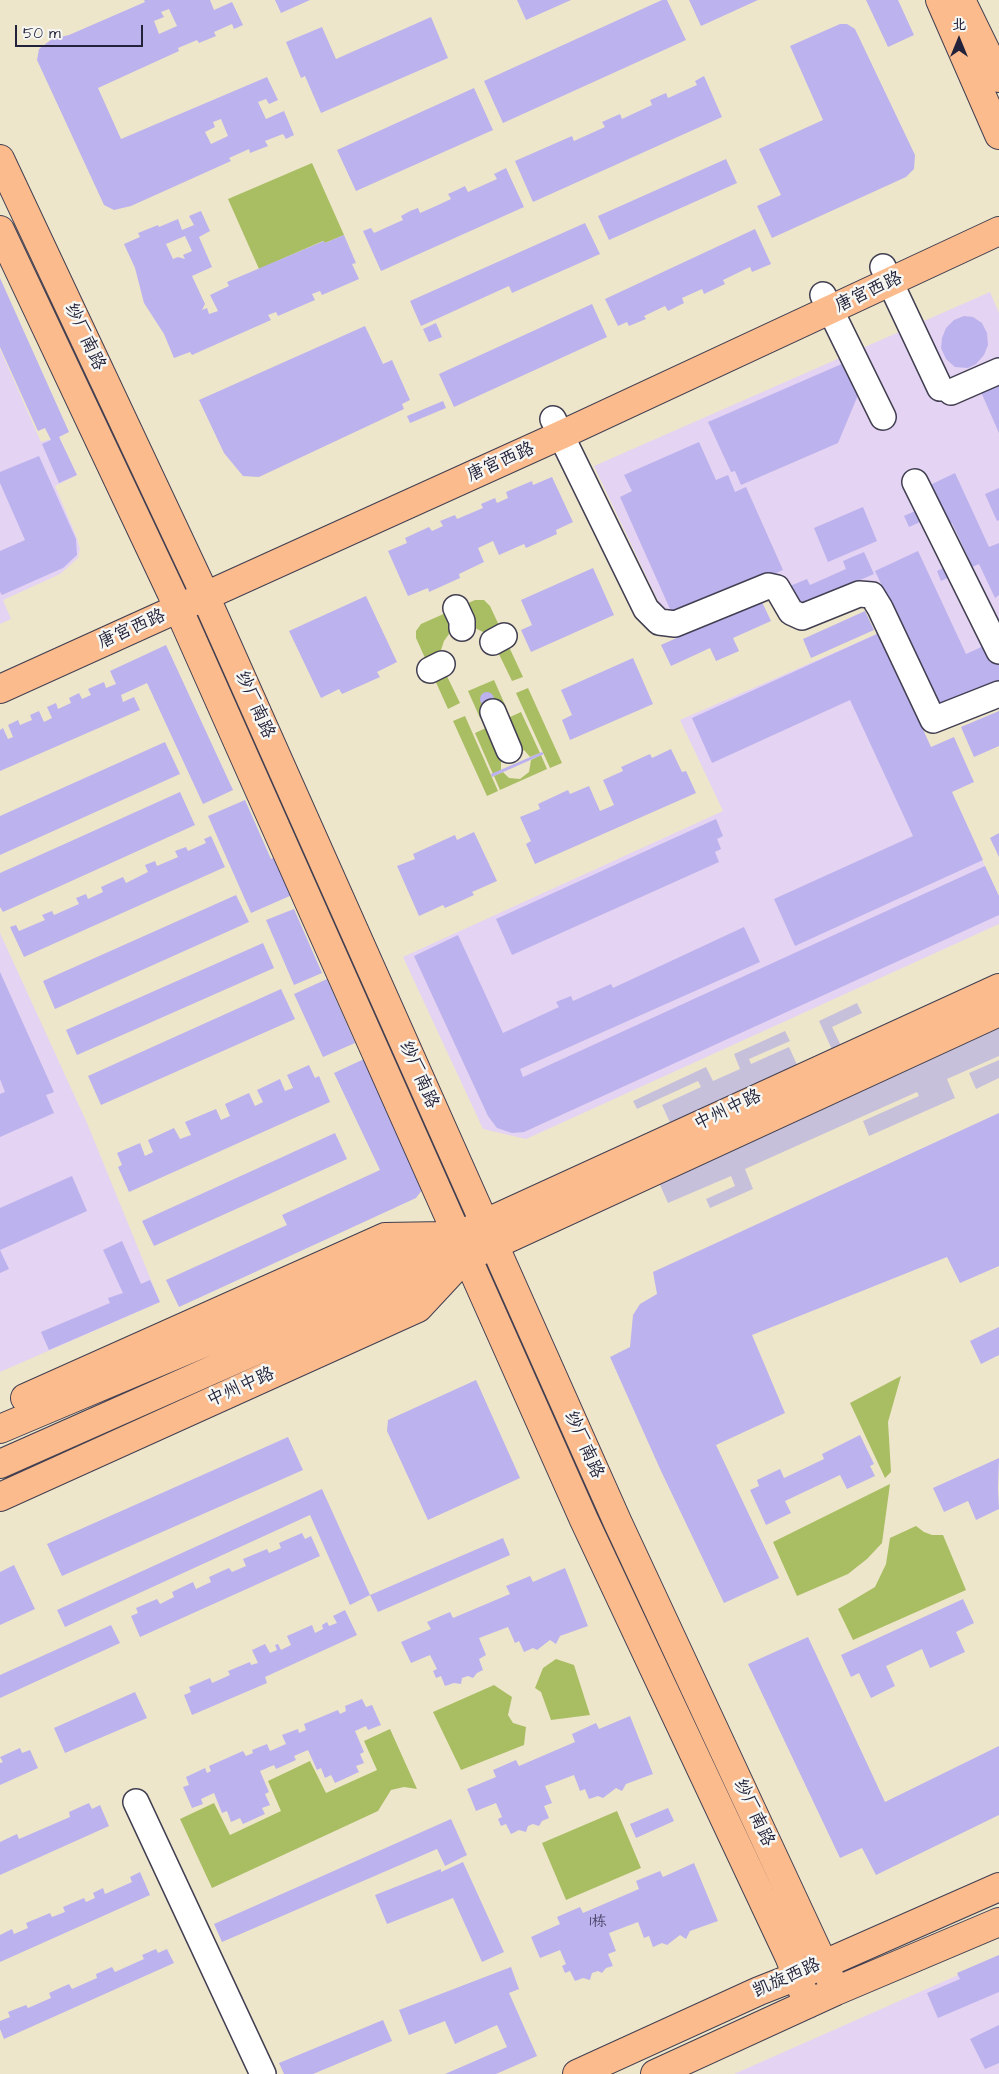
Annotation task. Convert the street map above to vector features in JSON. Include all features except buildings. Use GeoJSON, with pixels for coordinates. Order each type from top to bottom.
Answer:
{"type":"FeatureCollection","features":[{"type":"Feature","properties":{"kind":"main road"},"geometry":{"type":"LineString","coordinates":[[940,0],[999,135]]}},
{"type":"Feature","properties":{"kind":"main road"},"geometry":{"type":"LineString","coordinates":[[961,0],[999,78]]}},
{"type":"Feature","properties":{"kind":"main road","name":"纱厂南路"},"geometry":{"type":"LineString","coordinates":[[0,159],[202,588],[618,1523],[836,1991]]}},
{"type":"Feature","properties":{"kind":"main road","name":"唐宫西路"},"geometry":{"type":"LineString","coordinates":[[887,275],[999,213]]}},
{"type":"Feature","properties":{"kind":"main road","name":"纱厂南路"},"geometry":{"type":"LineString","coordinates":[[0,230],[175,601],[591,1535],[797,1976],[808,2004]]}},
{"type":"Feature","properties":{"kind":"main road","name":"唐宫西路"},"geometry":{"type":"LineString","coordinates":[[0,689],[202,588],[887,275],[999,231]]}},
{"type":"Feature","properties":{"kind":"main road","name":"唐宫西路"},"geometry":{"type":"LineString","coordinates":[[0,669],[175,601]]}},
{"type":"Feature","properties":{"kind":"main road","name":"中州中路"},"geometry":{"type":"LineString","coordinates":[[489,1234],[999,988]]}},
{"type":"Feature","properties":{"kind":"main road","name":"中州中路"},"geometry":{"type":"LineString","coordinates":[[0,1428],[461,1246],[999,1012]]}},
{"type":"Feature","properties":{"kind":"main road","name":"中州中路"},"geometry":{"type":"LineString","coordinates":[[0,1409],[385,1237],[461,1246]]}},
{"type":"Feature","properties":{"kind":"main road","name":"中州中路"},"geometry":{"type":"LineString","coordinates":[[0,1464],[217,1368],[461,1246]]}},
{"type":"Feature","properties":{"kind":"main road","name":"中州中路"},"geometry":{"type":"LineString","coordinates":[[0,1497],[418,1308],[461,1246]]}},
{"type":"Feature","properties":{"kind":"main road"},"geometry":{"type":"LineString","coordinates":[[119,1443],[217,1368]]}},
{"type":"Feature","properties":{"kind":"main road","name":"凯旋西路"},"geometry":{"type":"LineString","coordinates":[[577,2074],[823,1963],[999,1887]]}},
{"type":"Feature","properties":{"kind":"main road","name":"凯旋西路"},"geometry":{"type":"LineString","coordinates":[[655,2074],[836,1991],[999,1922]]}},
{"type":"Feature","properties":{"kind":"street"},"geometry":{"type":"LineString","coordinates":[[887,275],[946,390],[999,371]]}},
{"type":"Feature","properties":{"kind":"street"},"geometry":{"type":"LineString","coordinates":[[826,303],[883,418]]}},
{"type":"Feature","properties":{"kind":"street"},"geometry":{"type":"LineString","coordinates":[[557,427],[646,609],[659,622],[675,624],[768,586],[777,588],[791,612],[802,617],[859,594],[872,595],[934,720],[999,694]]}},
{"type":"Feature","properties":{"kind":"street"},"geometry":{"type":"LineString","coordinates":[[915,482],[999,651]]}},
{"type":"Feature","properties":{"kind":"street"},"geometry":{"type":"LineString","coordinates":[[493,712],[509,750]]}},
{"type":"Feature","properties":{"kind":"street"},"geometry":{"type":"LineString","coordinates":[[136,1802],[263,2074]]}},
{"type":"Feature","properties":{"kind":"shaded area"},"geometry":{"type":"Polygon","coordinates":[[[990,292],[999,313],[999,694],[872,595],[798,624],[780,580],[669,624],[594,466],[990,292]]]}},
{"type":"Feature","properties":{"kind":"shaded area"},"geometry":{"type":"Polygon","coordinates":[[[0,349],[41,442],[59,437],[77,475],[55,486],[80,549],[78,558],[60,574],[3,600],[11,619],[0,624],[0,349]]]}},
{"type":"Feature","properties":{"kind":"shaded area"},"geometry":{"type":"Polygon","coordinates":[[[879,633],[999,897],[999,924],[526,1139],[483,1129],[403,957],[723,811],[680,720],[879,633]]]}},
{"type":"Feature","properties":{"kind":"shaded area"},"geometry":{"type":"Polygon","coordinates":[[[0,933],[87,1123],[160,1302],[0,1372],[0,933]]]}},
{"type":"Feature","properties":{"kind":"shaded area"},"geometry":{"type":"Polygon","coordinates":[[[999,979],[999,1056],[947,1079],[955,1098],[869,1136],[863,1121],[919,1096],[917,1092],[745,1169],[753,1189],[710,1208],[706,1199],[735,1186],[731,1176],[668,1203],[641,1142],[672,1127],[662,1105],[701,1087],[698,1081],[637,1109],[633,1101],[706,1067],[713,1081],[740,1069],[734,1054],[785,1031],[790,1041],[749,1059],[751,1064],[789,1047],[799,1069],[834,1054],[819,1021],[857,1003],[862,1013],[832,1027],[843,1050],[999,979]]]}},
{"type":"Feature","properties":{"kind":"shaded area"},"geometry":{"type":"Polygon","coordinates":[[[999,1060],[999,1078],[976,1089],[969,1073],[999,1060]]]}},
{"type":"Feature","properties":{"kind":"shaded area"},"geometry":{"type":"Polygon","coordinates":[[[999,1957],[999,2074],[734,2074],[999,1957]]]}},
{"type":"Feature","properties":{"kind":"green space"},"geometry":{"type":"Polygon","coordinates":[[[312,163],[344,235],[325,243],[323,241],[259,269],[228,199],[312,163]]]}},
{"type":"Feature","properties":{"kind":"green space"},"geometry":{"type":"Polygon","coordinates":[[[475,600],[484,600],[490,606],[523,677],[512,681],[495,646],[483,632],[475,628],[466,627],[457,630],[449,634],[441,650],[443,668],[460,703],[448,709],[416,638],[416,631],[421,624],[475,600]]]}},
{"type":"Feature","properties":{"kind":"green space"},"geometry":{"type":"Polygon","coordinates":[[[494,680],[506,707],[480,718],[468,691],[494,680]]]}},
{"type":"Feature","properties":{"kind":"green space"},"geometry":{"type":"Polygon","coordinates":[[[528,688],[562,763],[550,768],[516,693],[528,688]]]}},
{"type":"Feature","properties":{"kind":"green space"},"geometry":{"type":"Polygon","coordinates":[[[521,712],[540,753],[530,757],[525,751],[520,749],[501,758],[501,770],[493,774],[475,733],[521,712]]]}},
{"type":"Feature","properties":{"kind":"green space"},"geometry":{"type":"Polygon","coordinates":[[[465,716],[498,791],[487,796],[453,721],[465,716]]]}},
{"type":"Feature","properties":{"kind":"green space"},"geometry":{"type":"Polygon","coordinates":[[[541,755],[547,769],[500,790],[494,776],[503,772],[509,778],[520,779],[529,772],[531,760],[541,755]]]}},
{"type":"Feature","properties":{"kind":"green space"},"geometry":{"type":"Polygon","coordinates":[[[901,1376],[888,1422],[891,1472],[885,1478],[850,1403],[901,1376]]]}},
{"type":"Feature","properties":{"kind":"green space"},"geometry":{"type":"Polygon","coordinates":[[[890,1484],[882,1543],[867,1559],[848,1574],[797,1596],[773,1542],[890,1484]]]}},
{"type":"Feature","properties":{"kind":"green space"},"geometry":{"type":"Polygon","coordinates":[[[916,1526],[932,1535],[943,1535],[966,1590],[853,1640],[838,1609],[875,1587],[886,1564],[890,1538],[916,1526]]]}},
{"type":"Feature","properties":{"kind":"green space"},"geometry":{"type":"Polygon","coordinates":[[[556,1659],[574,1665],[590,1715],[551,1720],[541,1692],[535,1688],[543,1668],[556,1659]]]}},
{"type":"Feature","properties":{"kind":"green space"},"geometry":{"type":"Polygon","coordinates":[[[494,1685],[512,1697],[508,1715],[513,1723],[526,1727],[524,1745],[461,1770],[433,1712],[494,1685]]]}},
{"type":"Feature","properties":{"kind":"green space"},"geometry":{"type":"Polygon","coordinates":[[[390,1729],[417,1789],[404,1787],[391,1790],[378,1811],[212,1888],[180,1819],[214,1803],[230,1835],[281,1811],[268,1781],[310,1761],[326,1793],[377,1770],[364,1741],[390,1729]]]}},
{"type":"Feature","properties":{"kind":"green space"},"geometry":{"type":"Polygon","coordinates":[[[617,1811],[641,1868],[566,1900],[542,1843],[617,1811]]]}}]}
